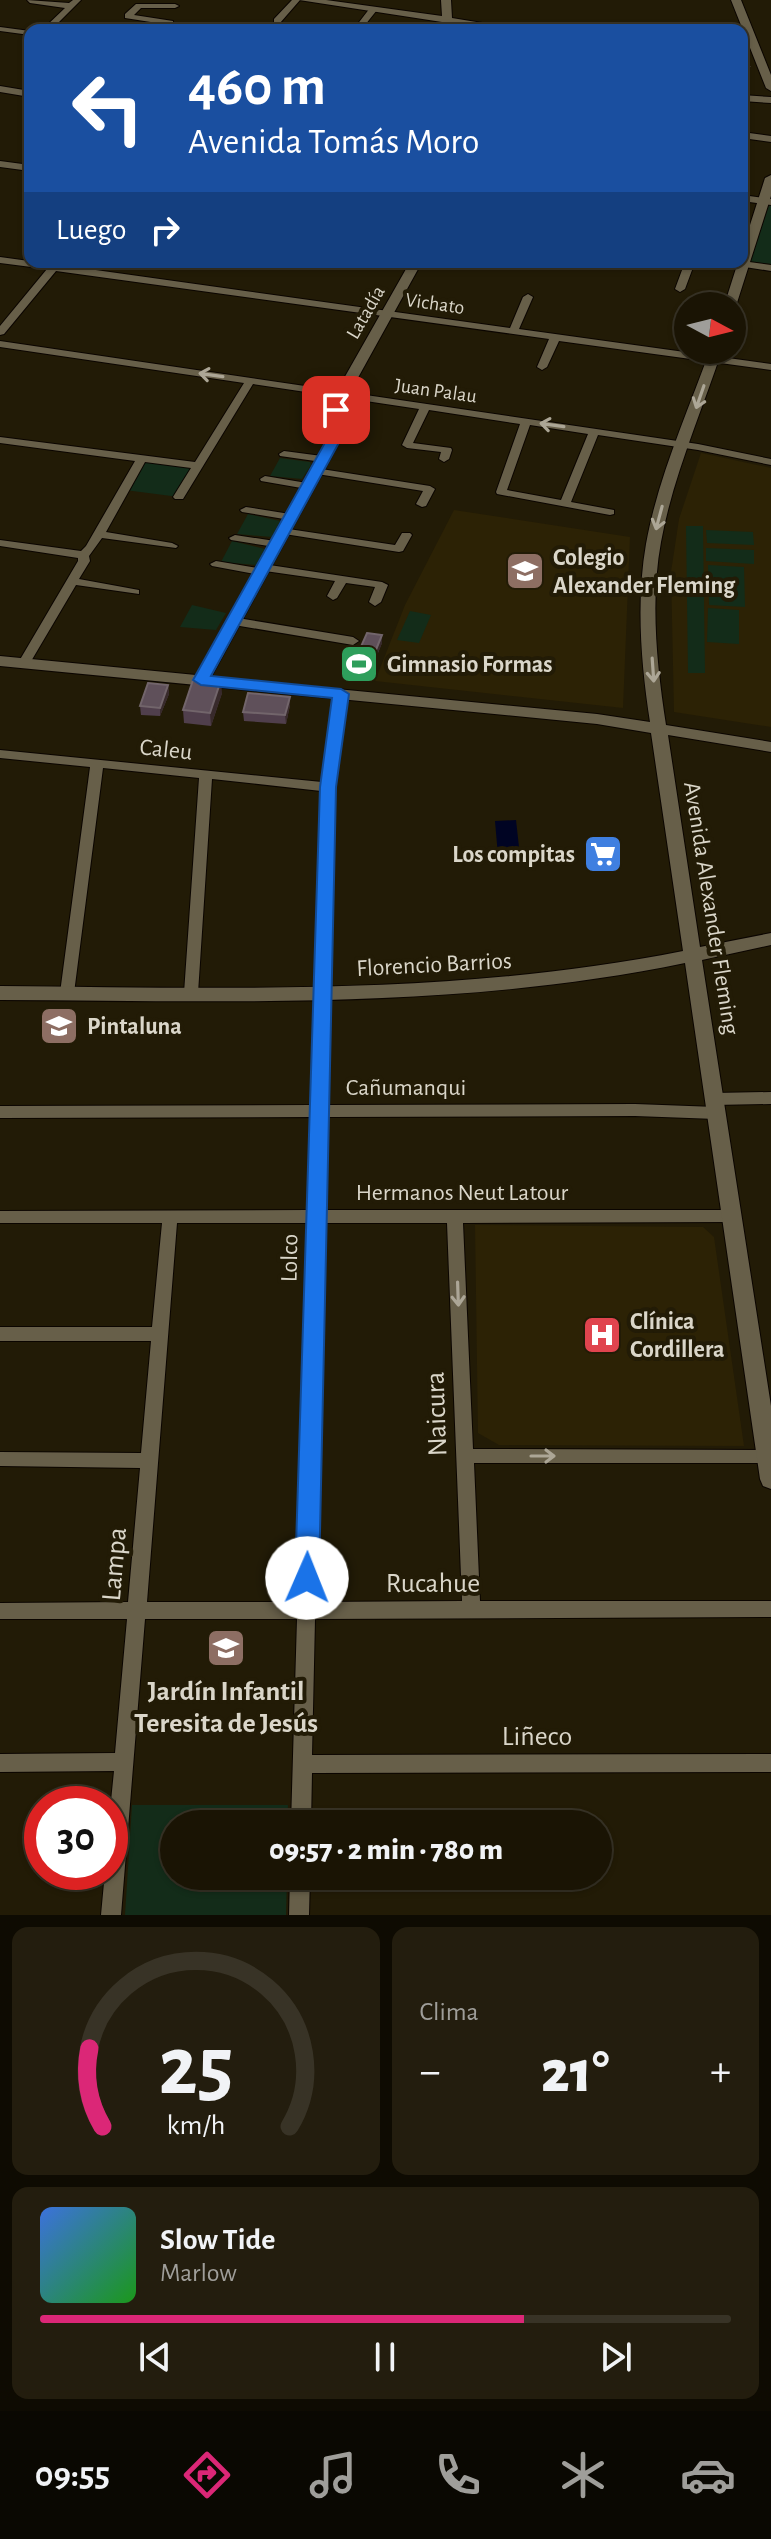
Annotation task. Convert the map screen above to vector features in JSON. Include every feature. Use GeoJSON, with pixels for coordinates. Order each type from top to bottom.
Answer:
{"type":"FeatureCollection","features":[{"type":"Feature","properties":{"kind":"main road"},"geometry":{"type":"LineString","coordinates":[[304,0],[442,24]]}},
{"type":"Feature","properties":{"kind":"main road"},"geometry":{"type":"LineString","coordinates":[[446,0],[447,24]]}},
{"type":"Feature","properties":{"kind":"main road"},"geometry":{"type":"LineString","coordinates":[[736,0],[745,24]]}},
{"type":"Feature","properties":{"kind":"main road"},"geometry":{"type":"LineString","coordinates":[[748,32],[771,88]]}},
{"type":"Feature","properties":{"kind":"main road"},"geometry":{"type":"LineString","coordinates":[[748,241],[767,202],[771,178]]}},
{"type":"Feature","properties":{"kind":"main road","name":"Latadía"},"geometry":{"type":"LineString","coordinates":[[201,680],[334,439],[336,407],[413,268]]}},
{"type":"Feature","properties":{"kind":"main road"},"geometry":{"type":"LineString","coordinates":[[732,292],[736,268]]}},
{"type":"Feature","properties":{"kind":"main road","name":"Avenida Alexander Fleming"},"geometry":{"type":"LineString","coordinates":[[711,364],[659,516],[651,562],[650,612],[659,728],[771,1479]]}},
{"type":"Feature","properties":{"kind":"main road"},"geometry":{"type":"LineString","coordinates":[[0,661],[659,728],[771,747]]}},
{"type":"Feature","properties":{"kind":"main road","name":"Florencio Barrios"},"geometry":{"type":"LineString","coordinates":[[0,993],[322,993],[527,983],[693,956],[771,939]]}},
{"type":"Feature","properties":{"kind":"street"},"geometry":{"type":"LineString","coordinates":[[277,21],[296,0]]}},
{"type":"Feature","properties":{"kind":"street"},"geometry":{"type":"LineString","coordinates":[[30,1],[74,3]]}},
{"type":"Feature","properties":{"kind":"street"},"geometry":{"type":"LineString","coordinates":[[52,24],[74,3]]}},
{"type":"Feature","properties":{"kind":"street"},"geometry":{"type":"LineString","coordinates":[[158,24],[128,16],[139,6],[175,3],[170,24]]}},
{"type":"Feature","properties":{"kind":"street"},"geometry":{"type":"LineString","coordinates":[[362,24],[373,10]]}},
{"type":"Feature","properties":{"kind":"street"},"geometry":{"type":"LineString","coordinates":[[0,29],[24,32]]}},
{"type":"Feature","properties":{"kind":"street"},"geometry":{"type":"LineString","coordinates":[[0,89],[24,93]]}},
{"type":"Feature","properties":{"kind":"street"},"geometry":{"type":"LineString","coordinates":[[748,98],[771,100]]}},
{"type":"Feature","properties":{"kind":"street"},"geometry":{"type":"LineString","coordinates":[[748,136],[771,139]]}},
{"type":"Feature","properties":{"kind":"street"},"geometry":{"type":"LineString","coordinates":[[0,164],[24,167]]}},
{"type":"Feature","properties":{"kind":"street","name":"Vichato"},"geometry":{"type":"LineString","coordinates":[[0,260],[24,262]]}},
{"type":"Feature","properties":{"kind":"street"},"geometry":{"type":"LineString","coordinates":[[748,265],[771,268]]}},
{"type":"Feature","properties":{"kind":"street"},"geometry":{"type":"LineString","coordinates":[[0,332],[53,268]]}},
{"type":"Feature","properties":{"kind":"street","name":"Vichato"},"geometry":{"type":"LineString","coordinates":[[75,268],[555,338],[674,351]]}},
{"type":"Feature","properties":{"kind":"street"},"geometry":{"type":"LineString","coordinates":[[680,289],[688,268]]}},
{"type":"Feature","properties":{"kind":"street"},"geometry":{"type":"LineString","coordinates":[[513,332],[528,297]]}},
{"type":"Feature","properties":{"kind":"street"},"geometry":{"type":"LineString","coordinates":[[542,367],[555,338]]}},
{"type":"Feature","properties":{"kind":"street","name":"Juan Palau"},"geometry":{"type":"LineString","coordinates":[[0,344],[594,431],[771,462]]}},
{"type":"Feature","properties":{"kind":"street","name":"Vichato"},"geometry":{"type":"LineString","coordinates":[[746,362],[771,367]]}},
{"type":"Feature","properties":{"kind":"street"},"geometry":{"type":"LineString","coordinates":[[179,497],[250,381]]}},
{"type":"Feature","properties":{"kind":"street"},"geometry":{"type":"LineString","coordinates":[[425,407],[406,448],[447,450],[444,459]]}},
{"type":"Feature","properties":{"kind":"street"},"geometry":{"type":"LineString","coordinates":[[526,421],[501,492],[610,512]]}},
{"type":"Feature","properties":{"kind":"street"},"geometry":{"type":"LineString","coordinates":[[565,504],[594,431]]}},
{"type":"Feature","properties":{"kind":"street"},"geometry":{"type":"LineString","coordinates":[[0,440],[197,466]]}},
{"type":"Feature","properties":{"kind":"street"},"geometry":{"type":"LineString","coordinates":[[284,454],[318,465],[430,489],[422,504]]}},
{"type":"Feature","properties":{"kind":"street"},"geometry":{"type":"LineString","coordinates":[[24,663],[84,561],[83,555],[99,534],[142,459]]}},
{"type":"Feature","properties":{"kind":"street"},"geometry":{"type":"LineString","coordinates":[[265,479],[307,486]]}},
{"type":"Feature","properties":{"kind":"street"},"geometry":{"type":"LineString","coordinates":[[246,510],[282,531]]}},
{"type":"Feature","properties":{"kind":"street"},"geometry":{"type":"LineString","coordinates":[[235,538],[282,531],[399,549],[406,535]]}},
{"type":"Feature","properties":{"kind":"street"},"geometry":{"type":"LineString","coordinates":[[99,534],[172,546]]}},
{"type":"Feature","properties":{"kind":"street"},"geometry":{"type":"LineString","coordinates":[[0,543],[83,555]]}},
{"type":"Feature","properties":{"kind":"street"},"geometry":{"type":"LineString","coordinates":[[216,564],[382,585],[375,602]]}},
{"type":"Feature","properties":{"kind":"street"},"geometry":{"type":"LineString","coordinates":[[333,596],[342,579]]}},
{"type":"Feature","properties":{"kind":"street"},"geometry":{"type":"LineString","coordinates":[[72,581],[135,592]]}},
{"type":"Feature","properties":{"kind":"street"},"geometry":{"type":"LineString","coordinates":[[232,621],[353,641]]}},
{"type":"Feature","properties":{"kind":"street","name":"Lolco"},"geometry":{"type":"LineString","coordinates":[[301,1810],[328,787],[341,694]]}},
{"type":"Feature","properties":{"kind":"street","name":"Caleu"},"geometry":{"type":"LineString","coordinates":[[0,754],[328,787]]}},
{"type":"Feature","properties":{"kind":"street"},"geometry":{"type":"LineString","coordinates":[[67,993],[97,764]]}},
{"type":"Feature","properties":{"kind":"street"},"geometry":{"type":"LineString","coordinates":[[191,993],[206,775]]}},
{"type":"Feature","properties":{"kind":"street","name":"Cañumanqui"},"geometry":{"type":"LineString","coordinates":[[0,1112],[635,1110],[715,1106],[771,1098]]}},
{"type":"Feature","properties":{"kind":"street","name":"Naicura"},"geometry":{"type":"LineString","coordinates":[[455,1216],[471,1610]]}},
{"type":"Feature","properties":{"kind":"street","name":"Hermanos Neut Latour"},"geometry":{"type":"LineString","coordinates":[[0,1217],[732,1216]]}},
{"type":"Feature","properties":{"kind":"street","name":"Lampa"},"geometry":{"type":"LineString","coordinates":[[111,1915],[170,1217]]}},
{"type":"Feature","properties":{"kind":"street"},"geometry":{"type":"LineString","coordinates":[[0,1334],[160,1334]]}},
{"type":"Feature","properties":{"kind":"street"},"geometry":{"type":"LineString","coordinates":[[465,1456],[768,1456]]}},
{"type":"Feature","properties":{"kind":"street"},"geometry":{"type":"LineString","coordinates":[[0,1459],[149,1461]]}},
{"type":"Feature","properties":{"kind":"street","name":"Rucahue"},"geometry":{"type":"LineString","coordinates":[[0,1611],[771,1609]]}},
{"type":"Feature","properties":{"kind":"street"},"geometry":{"type":"LineString","coordinates":[[0,1763],[124,1762]]}},
{"type":"Feature","properties":{"kind":"street","name":"Liñeco"},"geometry":{"type":"LineString","coordinates":[[303,1764],[771,1763]]}},
{"type":"Feature","properties":{"kind":"street"},"geometry":{"type":"LineString","coordinates":[[299,1915],[300,1890]]}},
{"type":"Feature","properties":{"kind":"shaded area"},"geometry":{"type":"Polygon","coordinates":[[[701,453],[771,468],[771,727],[674,712],[671,572],[679,519],[701,453]]]}},
{"type":"Feature","properties":{"kind":"shaded area"},"geometry":{"type":"Polygon","coordinates":[[[454,510],[630,537],[623,708],[375,681],[405,605],[454,510]]]}},
{"type":"Feature","properties":{"kind":"shaded area","name":"Clínica Cordillera"},"geometry":{"type":"Polygon","coordinates":[[[475,1225],[703,1227],[714,1237],[744,1446],[499,1445],[478,1433],[475,1225]]]}},
{"type":"Feature","properties":{"kind":"green space"},"geometry":{"type":"Polygon","coordinates":[[[771,199],[771,264],[750,262],[771,199]]]}},
{"type":"Feature","properties":{"kind":"green space"},"geometry":{"type":"Polygon","coordinates":[[[280,458],[310,462],[311,465],[302,479],[270,476],[280,458]]]}},
{"type":"Feature","properties":{"kind":"green space"},"geometry":{"type":"Polygon","coordinates":[[[142,459],[197,466],[179,497],[125,490],[142,459]]]}},
{"type":"Feature","properties":{"kind":"green space"},"geometry":{"type":"Polygon","coordinates":[[[248,514],[280,521],[272,537],[237,534],[248,514]]]}},
{"type":"Feature","properties":{"kind":"green space"},"geometry":{"type":"Polygon","coordinates":[[[686,526],[703,526],[705,673],[688,673],[686,526]]]}},
{"type":"Feature","properties":{"kind":"green space"},"geometry":{"type":"Polygon","coordinates":[[[706,530],[753,532],[754,545],[707,543],[706,530]]]}},
{"type":"Feature","properties":{"kind":"green space"},"geometry":{"type":"Polygon","coordinates":[[[232,541],[265,549],[256,565],[221,562],[232,541]]]}},
{"type":"Feature","properties":{"kind":"green space"},"geometry":{"type":"Polygon","coordinates":[[[706,548],[754,550],[754,564],[706,561],[706,548]]]}},
{"type":"Feature","properties":{"kind":"green space"},"geometry":{"type":"Polygon","coordinates":[[[708,565],[744,567],[745,607],[709,605],[708,565]]]}},
{"type":"Feature","properties":{"kind":"green space"},"geometry":{"type":"Polygon","coordinates":[[[192,605],[226,613],[216,630],[180,627],[192,605]]]}},
{"type":"Feature","properties":{"kind":"green space"},"geometry":{"type":"Polygon","coordinates":[[[708,608],[739,610],[739,644],[707,642],[708,608]]]}},
{"type":"Feature","properties":{"kind":"green space"},"geometry":{"type":"Polygon","coordinates":[[[410,611],[431,615],[419,643],[397,640],[410,611]]]}},
{"type":"Feature","properties":{"kind":"green space"},"geometry":{"type":"Polygon","coordinates":[[[132,1805],[288,1805],[288,1810],[160,1810],[160,1890],[287,1890],[286,1915],[125,1915],[132,1805]]]}},
{"type":"Feature","properties":{"kind":"water"},"geometry":{"type":"Polygon","coordinates":[[[516,820],[520,856],[498,856],[495,821],[516,820]]]}},
{"type":"Feature","properties":{"kind":"building"},"geometry":{"type":"Polygon","coordinates":[[[367,633],[382,635],[369,667],[342,663],[348,647],[360,649],[367,633]]]}},
{"type":"Feature","properties":{"kind":"building"},"geometry":{"type":"Polygon","coordinates":[[[194,677],[221,680],[210,713],[183,710],[194,677]]]}},
{"type":"Feature","properties":{"kind":"building"},"geometry":{"type":"Polygon","coordinates":[[[148,683],[168,685],[160,708],[140,706],[148,683]]]}},
{"type":"Feature","properties":{"kind":"building"},"geometry":{"type":"Polygon","coordinates":[[[248,693],[290,697],[285,715],[243,712],[248,693]]]}},
{"type":"Feature","properties":{"kind":"place","name":"Colegio Alexander Fleming"},"geometry":{"type":"Point","coordinates":[525,571]}},
{"type":"Feature","properties":{"kind":"place","name":"Gimnasio Formas"},"geometry":{"type":"Point","coordinates":[359,664]}},
{"type":"Feature","properties":{"kind":"place","name":"Los compitas"},"geometry":{"type":"Point","coordinates":[603,854]}},
{"type":"Feature","properties":{"kind":"place","name":"Pintaluna"},"geometry":{"type":"Point","coordinates":[59,1026]}},
{"type":"Feature","properties":{"kind":"place","name":"Clínica Cordillera"},"geometry":{"type":"Point","coordinates":[602,1335]}},
{"type":"Feature","properties":{"kind":"place","name":"Jardín Infantil Teresita de Jesús"},"geometry":{"type":"Point","coordinates":[226,1648]}},
{"type":"Feature","properties":{"kind":"route"},"geometry":{"type":"LineString","coordinates":[[307,1578],[328,787],[332,739],[341,694],[201,680],[334,439],[336,410]]}}]}
